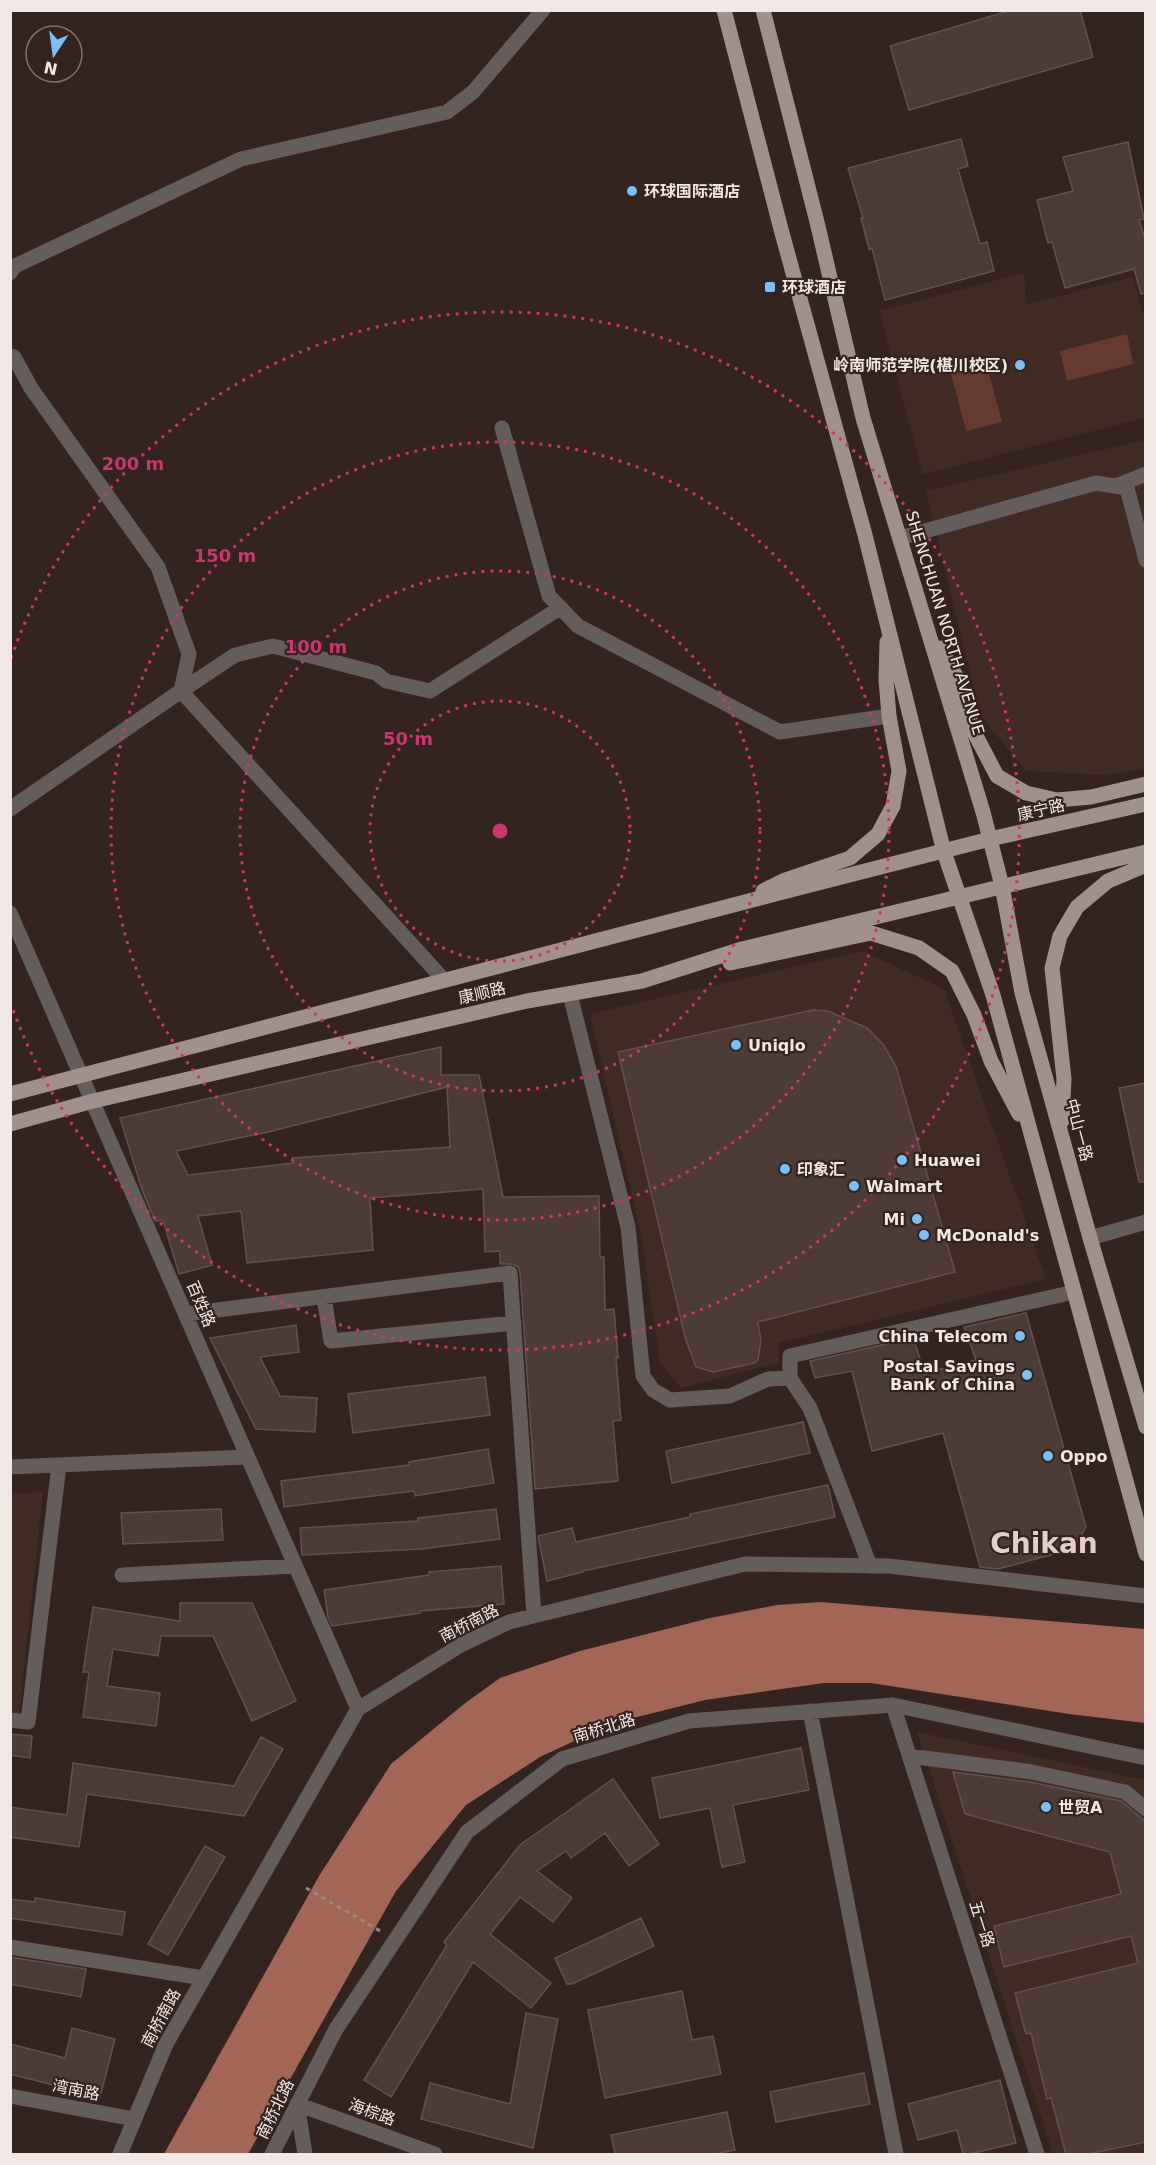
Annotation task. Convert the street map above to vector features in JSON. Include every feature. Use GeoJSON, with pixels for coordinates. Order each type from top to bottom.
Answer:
{"type":"FeatureCollection","features":[{"type":"Feature","properties":{"kind":"main road"},"geometry":{"type":"LineString","coordinates":[[723,10],[865,536],[944,852],[993,995],[1146,1554]]}},
{"type":"Feature","properties":{"kind":"main road","name":"SHENCHUAN NORTH AVENUE"},"geometry":{"type":"LineString","coordinates":[[763,10],[817,222],[863,418],[990,840]]}},
{"type":"Feature","properties":{"kind":"main road"},"geometry":{"type":"LineString","coordinates":[[728,906],[785,880],[850,858],[878,834],[893,806],[899,771],[886,680],[887,621]]}},
{"type":"Feature","properties":{"kind":"main road"},"geometry":{"type":"LineString","coordinates":[[925,622],[956,676],[974,732],[997,776],[1026,793],[1057,800],[1091,797],[1146,784]]}},
{"type":"Feature","properties":{"kind":"main road","name":"康宁路"},"geometry":{"type":"LineString","coordinates":[[944,852],[1146,804]]}},
{"type":"Feature","properties":{"kind":"main road","name":"中山一路"},"geometry":{"type":"LineString","coordinates":[[990,840],[1002,886],[1022,993],[1090,1238],[1146,1427]]}},
{"type":"Feature","properties":{"kind":"main road","name":"康顺路"},"geometry":{"type":"LineString","coordinates":[[10,1094],[728,906],[944,852]]}},
{"type":"Feature","properties":{"kind":"main road"},"geometry":{"type":"LineString","coordinates":[[961,897],[1146,852]]}},
{"type":"Feature","properties":{"kind":"main road"},"geometry":{"type":"LineString","coordinates":[[1061,1136],[1064,1079],[1052,968],[1060,936],[1077,907],[1108,881],[1146,865]]}},
{"type":"Feature","properties":{"kind":"main road","name":"康顺路"},"geometry":{"type":"LineString","coordinates":[[10,1124],[93,1101],[515,1003],[642,981],[742,949],[961,897]]}},
{"type":"Feature","properties":{"kind":"main road"},"geometry":{"type":"LineString","coordinates":[[642,981],[871,933],[919,948],[952,971],[974,1015],[991,1061],[1033,1142]]}},
{"type":"Feature","properties":{"kind":"street"},"geometry":{"type":"LineString","coordinates":[[10,273],[15,266],[241,159],[447,112],[473,92],[543,10]]}},
{"type":"Feature","properties":{"kind":"street"},"geometry":{"type":"LineString","coordinates":[[10,356],[14,357],[31,388],[158,567],[189,654],[181,691]]}},
{"type":"Feature","properties":{"kind":"street"},"geometry":{"type":"LineString","coordinates":[[502,428],[549,596],[578,626],[780,732],[890,716]]}},
{"type":"Feature","properties":{"kind":"street"},"geometry":{"type":"LineString","coordinates":[[1116,486],[1146,474]]}},
{"type":"Feature","properties":{"kind":"street"},"geometry":{"type":"LineString","coordinates":[[900,538],[1096,483],[1127,488],[1146,560]]}},
{"type":"Feature","properties":{"kind":"street"},"geometry":{"type":"LineString","coordinates":[[10,809],[235,655],[273,646],[376,673],[386,681],[430,691],[561,608]]}},
{"type":"Feature","properties":{"kind":"street"},"geometry":{"type":"LineString","coordinates":[[181,691],[444,980]]}},
{"type":"Feature","properties":{"kind":"street","name":"百姓路"},"geometry":{"type":"LineString","coordinates":[[10,913],[358,1709]]}},
{"type":"Feature","properties":{"kind":"street"},"geometry":{"type":"LineString","coordinates":[[570,994],[628,1227],[643,1376],[652,1390],[670,1400],[730,1396],[768,1379],[790,1378]]}},
{"type":"Feature","properties":{"kind":"street"},"geometry":{"type":"LineString","coordinates":[[1090,1238],[1146,1222]]}},
{"type":"Feature","properties":{"kind":"street"},"geometry":{"type":"LineString","coordinates":[[186,1314],[510,1273],[534,1616]]}},
{"type":"Feature","properties":{"kind":"street"},"geometry":{"type":"LineString","coordinates":[[870,1566],[810,1408],[790,1378],[790,1356],[1074,1292]]}},
{"type":"Feature","properties":{"kind":"street"},"geometry":{"type":"LineString","coordinates":[[324,1297],[330,1341],[514,1323]]}},
{"type":"Feature","properties":{"kind":"street"},"geometry":{"type":"LineString","coordinates":[[10,1467],[247,1457]]}},
{"type":"Feature","properties":{"kind":"street"},"geometry":{"type":"LineString","coordinates":[[10,1720],[28,1722],[59,1465]]}},
{"type":"Feature","properties":{"kind":"street","name":"南桥南路"},"geometry":{"type":"LineString","coordinates":[[120,2154],[166,2044],[358,1709],[461,1645],[509,1622],[744,1564],[889,1566],[1146,1596]]}},
{"type":"Feature","properties":{"kind":"street"},"geometry":{"type":"LineString","coordinates":[[122,1575],[295,1566]]}},
{"type":"Feature","properties":{"kind":"street","name":"南桥北路"},"geometry":{"type":"LineString","coordinates":[[272,2154],[336,2029],[467,1832],[562,1759],[688,1721],[893,1705],[1146,1758]]}},
{"type":"Feature","properties":{"kind":"street","name":"五一路"},"geometry":{"type":"LineString","coordinates":[[893,1705],[1037,2154]]}},
{"type":"Feature","properties":{"kind":"street"},"geometry":{"type":"LineString","coordinates":[[810,1711],[896,2154]]}},
{"type":"Feature","properties":{"kind":"street"},"geometry":{"type":"LineString","coordinates":[[909,1756],[1032,1772],[1125,1791],[1146,1809]]}},
{"type":"Feature","properties":{"kind":"street"},"geometry":{"type":"LineString","coordinates":[[10,1947],[203,1978]]}},
{"type":"Feature","properties":{"kind":"street","name":"湾南路"},"geometry":{"type":"LineString","coordinates":[[10,2096],[134,2119]]}},
{"type":"Feature","properties":{"kind":"street"},"geometry":{"type":"LineString","coordinates":[[297,2104],[305,2154]]}},
{"type":"Feature","properties":{"kind":"street","name":"海棕路"},"geometry":{"type":"LineString","coordinates":[[297,2104],[435,2154]]}},
{"type":"Feature","properties":{"kind":"path"},"geometry":{"type":"LineString","coordinates":[[306,1888],[386,1935]]}},
{"type":"Feature","properties":{"kind":"shaded area","name":"岭南师范学院(椹川校区)"},"geometry":{"type":"Polygon","coordinates":[[[1024,273],[1026,305],[1133,277],[1142,312],[1145,311],[1145,418],[923,474],[879,311],[1024,273]]]}},
{"type":"Feature","properties":{"kind":"shaded area"},"geometry":{"type":"Polygon","coordinates":[[[1127,334],[1133,364],[1067,381],[1060,351],[1127,334]]]}},
{"type":"Feature","properties":{"kind":"shaded area"},"geometry":{"type":"Polygon","coordinates":[[[985,358],[1002,422],[966,431],[949,366],[985,358]]]}},
{"type":"Feature","properties":{"kind":"shaded area"},"geometry":{"type":"Polygon","coordinates":[[[1145,440],[1145,768],[1104,775],[1026,771],[980,715],[926,491],[1145,440]]]}},
{"type":"Feature","properties":{"kind":"shaded area","name":"印象汇"},"geometry":{"type":"Polygon","coordinates":[[[863,951],[944,989],[1046,1279],[779,1343],[778,1363],[681,1388],[660,1363],[641,1234],[590,1014],[863,951]]]}},
{"type":"Feature","properties":{"kind":"shaded area"},"geometry":{"type":"Polygon","coordinates":[[[43,1492],[19,1716],[11,1715],[11,1494],[43,1492]]]}},
{"type":"Feature","properties":{"kind":"shaded area"},"geometry":{"type":"Polygon","coordinates":[[[821,1602],[1145,1629],[1145,1723],[1069,1714],[871,1683],[824,1683],[705,1700],[613,1723],[540,1757],[466,1805],[396,1891],[248,2154],[164,2154],[319,1876],[391,1764],[464,1704],[500,1678],[580,1651],[710,1618],[777,1605],[821,1602]]]}},
{"type":"Feature","properties":{"kind":"shaded area"},"geometry":{"type":"Polygon","coordinates":[[[917,1732],[1145,1780],[1145,2154],[1053,2154],[917,1732]]]}},
{"type":"Feature","properties":{"kind":"building"},"geometry":{"type":"Polygon","coordinates":[[[1012,10],[1080,10],[1093,57],[909,110],[890,46],[1012,10]]]}},
{"type":"Feature","properties":{"kind":"building"},"geometry":{"type":"Polygon","coordinates":[[[961,139],[968,166],[958,169],[980,244],[987,242],[994,271],[885,300],[848,168],[961,139]]]}},
{"type":"Feature","properties":{"kind":"building"},"geometry":{"type":"Polygon","coordinates":[[[1128,142],[1144,219],[1139,220],[1146,242],[1146,293],[1141,294],[1134,269],[1065,288],[1052,242],[1048,243],[1037,200],[1073,191],[1063,157],[1128,142]]]}},
{"type":"Feature","properties":{"kind":"building","name":"印象汇"},"geometry":{"type":"Polygon","coordinates":[[[813,1010],[828,1011],[867,1028],[883,1044],[896,1066],[955,1272],[758,1322],[761,1341],[758,1360],[754,1363],[713,1372],[696,1367],[685,1337],[618,1052],[813,1010]]]}},
{"type":"Feature","properties":{"kind":"building"},"geometry":{"type":"Polygon","coordinates":[[[441,1047],[441,1075],[479,1075],[503,1197],[599,1196],[600,1257],[604,1257],[605,1310],[614,1309],[618,1358],[616,1358],[621,1420],[613,1421],[618,1481],[535,1489],[520,1272],[513,1264],[500,1264],[500,1251],[485,1252],[483,1189],[370,1198],[373,1250],[247,1263],[241,1211],[198,1216],[212,1265],[179,1274],[163,1220],[155,1221],[142,1190],[120,1118],[441,1047]],[[447,1087],[268,1132],[176,1151],[188,1175],[293,1163],[292,1158],[450,1147],[447,1087]]]}},
{"type":"Feature","properties":{"kind":"building"},"geometry":{"type":"Polygon","coordinates":[[[1146,1083],[1146,1182],[1139,1182],[1119,1088],[1146,1083]]]}},
{"type":"Feature","properties":{"kind":"building"},"geometry":{"type":"Polygon","coordinates":[[[1026,1313],[1086,1527],[1073,1549],[998,1569],[980,1567],[943,1433],[872,1451],[852,1371],[815,1378],[810,1361],[913,1338],[925,1373],[976,1360],[964,1327],[1026,1313]]]}},
{"type":"Feature","properties":{"kind":"building"},"geometry":{"type":"Polygon","coordinates":[[[296,1325],[299,1352],[260,1357],[280,1396],[317,1398],[315,1432],[256,1429],[210,1338],[296,1325]]]}},
{"type":"Feature","properties":{"kind":"building"},"geometry":{"type":"Polygon","coordinates":[[[485,1377],[490,1415],[353,1433],[348,1394],[485,1377]]]}},
{"type":"Feature","properties":{"kind":"building"},"geometry":{"type":"Polygon","coordinates":[[[803,1422],[810,1453],[672,1483],[666,1451],[803,1422]]]}},
{"type":"Feature","properties":{"kind":"building"},"geometry":{"type":"Polygon","coordinates":[[[488,1449],[494,1483],[415,1496],[414,1491],[284,1507],[281,1481],[409,1465],[409,1462],[488,1449]]]}},
{"type":"Feature","properties":{"kind":"building"},"geometry":{"type":"Polygon","coordinates":[[[828,1485],[835,1517],[583,1571],[547,1581],[538,1536],[572,1528],[576,1542],[690,1517],[690,1514],[828,1485]]]}},
{"type":"Feature","properties":{"kind":"building"},"geometry":{"type":"Polygon","coordinates":[[[221,1509],[223,1540],[123,1544],[121,1513],[221,1509]]]}},
{"type":"Feature","properties":{"kind":"building"},"geometry":{"type":"Polygon","coordinates":[[[496,1509],[500,1539],[421,1549],[302,1555],[300,1528],[418,1521],[418,1518],[496,1509]]]}},
{"type":"Feature","properties":{"kind":"building"},"geometry":{"type":"Polygon","coordinates":[[[501,1566],[504,1604],[420,1611],[420,1613],[332,1626],[328,1617],[324,1590],[429,1575],[429,1572],[501,1566]]]}},
{"type":"Feature","properties":{"kind":"building"},"geometry":{"type":"Polygon","coordinates":[[[180,1603],[252,1603],[296,1701],[252,1721],[213,1636],[161,1636],[158,1656],[113,1649],[107,1686],[160,1693],[156,1726],[83,1717],[89,1672],[83,1672],[93,1607],[180,1621],[180,1603]]]}},
{"type":"Feature","properties":{"kind":"building"},"geometry":{"type":"Polygon","coordinates":[[[10,1734],[32,1736],[30,1758],[10,1755],[10,1734]]]}},
{"type":"Feature","properties":{"kind":"building"},"geometry":{"type":"Polygon","coordinates":[[[261,1737],[283,1749],[244,1816],[87,1794],[79,1847],[10,1837],[10,1807],[67,1815],[73,1763],[234,1786],[261,1737]]]}},
{"type":"Feature","properties":{"kind":"building"},"geometry":{"type":"Polygon","coordinates":[[[801,1748],[809,1790],[733,1805],[745,1862],[722,1867],[710,1808],[660,1818],[652,1778],[801,1748]]]}},
{"type":"Feature","properties":{"kind":"building"},"geometry":{"type":"Polygon","coordinates":[[[953,1772],[1030,1782],[1121,1801],[1146,1822],[1146,2142],[1088,2154],[1066,2154],[1051,2098],[1047,2099],[1031,2033],[1026,2034],[1015,1993],[1138,1963],[1131,1936],[1004,1967],[994,1926],[1121,1894],[1110,1852],[965,1814],[953,1772]]]}},
{"type":"Feature","properties":{"kind":"building"},"geometry":{"type":"Polygon","coordinates":[[[613,1779],[659,1844],[629,1866],[605,1833],[571,1858],[566,1851],[537,1871],[572,1898],[553,1922],[520,1897],[490,1934],[551,1983],[531,2008],[473,1962],[391,2097],[364,2080],[447,1945],[444,1942],[520,1845],[613,1779]]]}},
{"type":"Feature","properties":{"kind":"building"},"geometry":{"type":"Polygon","coordinates":[[[205,1846],[225,1857],[168,1955],[148,1944],[205,1846]]]}},
{"type":"Feature","properties":{"kind":"building"},"geometry":{"type":"Polygon","coordinates":[[[35,1898],[125,1912],[122,1935],[10,1918],[10,1899],[35,1902],[35,1898]]]}},
{"type":"Feature","properties":{"kind":"building"},"geometry":{"type":"Polygon","coordinates":[[[641,1918],[654,1946],[572,1984],[567,1984],[555,1958],[641,1918]]]}},
{"type":"Feature","properties":{"kind":"building"},"geometry":{"type":"Polygon","coordinates":[[[10,1957],[86,1969],[81,1997],[10,1984],[10,1957]]]}},
{"type":"Feature","properties":{"kind":"building"},"geometry":{"type":"Polygon","coordinates":[[[682,1991],[692,2040],[713,2036],[721,2074],[605,2098],[588,2010],[682,1991]]]}},
{"type":"Feature","properties":{"kind":"building"},"geometry":{"type":"Polygon","coordinates":[[[526,2013],[558,2019],[533,2148],[421,2119],[430,2083],[510,2104],[526,2013]]]}},
{"type":"Feature","properties":{"kind":"building"},"geometry":{"type":"Polygon","coordinates":[[[72,2028],[115,2039],[100,2097],[10,2074],[10,2044],[65,2058],[72,2028]]]}},
{"type":"Feature","properties":{"kind":"building"},"geometry":{"type":"Polygon","coordinates":[[[864,2073],[870,2104],[776,2122],[770,2092],[864,2073]]]}},
{"type":"Feature","properties":{"kind":"building"},"geometry":{"type":"Polygon","coordinates":[[[1000,2080],[1016,2143],[963,2154],[957,2130],[918,2140],[908,2104],[1000,2080]]]}},
{"type":"Feature","properties":{"kind":"building"},"geometry":{"type":"Polygon","coordinates":[[[727,2112],[735,2150],[715,2154],[615,2154],[611,2135],[727,2112]]]}},
{"type":"Feature","properties":{"kind":"place","name":"环球国际酒店"},"geometry":{"type":"Point","coordinates":[632,191]}},
{"type":"Feature","properties":{"kind":"place","name":"环球酒店"},"geometry":{"type":"Point","coordinates":[770,287]}},
{"type":"Feature","properties":{"kind":"place","name":"岭南师范学院(椹川校区)"},"geometry":{"type":"Point","coordinates":[1020,365]}},
{"type":"Feature","properties":{"kind":"place","name":"Uniqlo"},"geometry":{"type":"Point","coordinates":[736,1045]}},
{"type":"Feature","properties":{"kind":"place","name":"Huawei"},"geometry":{"type":"Point","coordinates":[902,1160]}},
{"type":"Feature","properties":{"kind":"place","name":"印象汇"},"geometry":{"type":"Point","coordinates":[785,1169]}},
{"type":"Feature","properties":{"kind":"place","name":"Walmart"},"geometry":{"type":"Point","coordinates":[854,1186]}},
{"type":"Feature","properties":{"kind":"place","name":"Mi"},"geometry":{"type":"Point","coordinates":[917,1219]}},
{"type":"Feature","properties":{"kind":"place","name":"McDonald's"},"geometry":{"type":"Point","coordinates":[924,1235]}},
{"type":"Feature","properties":{"kind":"place","name":"China Telecom"},"geometry":{"type":"Point","coordinates":[1020,1336]}},
{"type":"Feature","properties":{"kind":"place","name":"Postal Savings Bank of China"},"geometry":{"type":"Point","coordinates":[1027,1375]}},
{"type":"Feature","properties":{"kind":"place","name":"Oppo"},"geometry":{"type":"Point","coordinates":[1048,1456]}},
{"type":"Feature","properties":{"kind":"place","name":"世贸A"},"geometry":{"type":"Point","coordinates":[1046,1807]}},
{"type":"Feature","properties":{"kind":"district","name":"Chikan"},"geometry":{"type":"Point","coordinates":[1044,1543]}}]}
